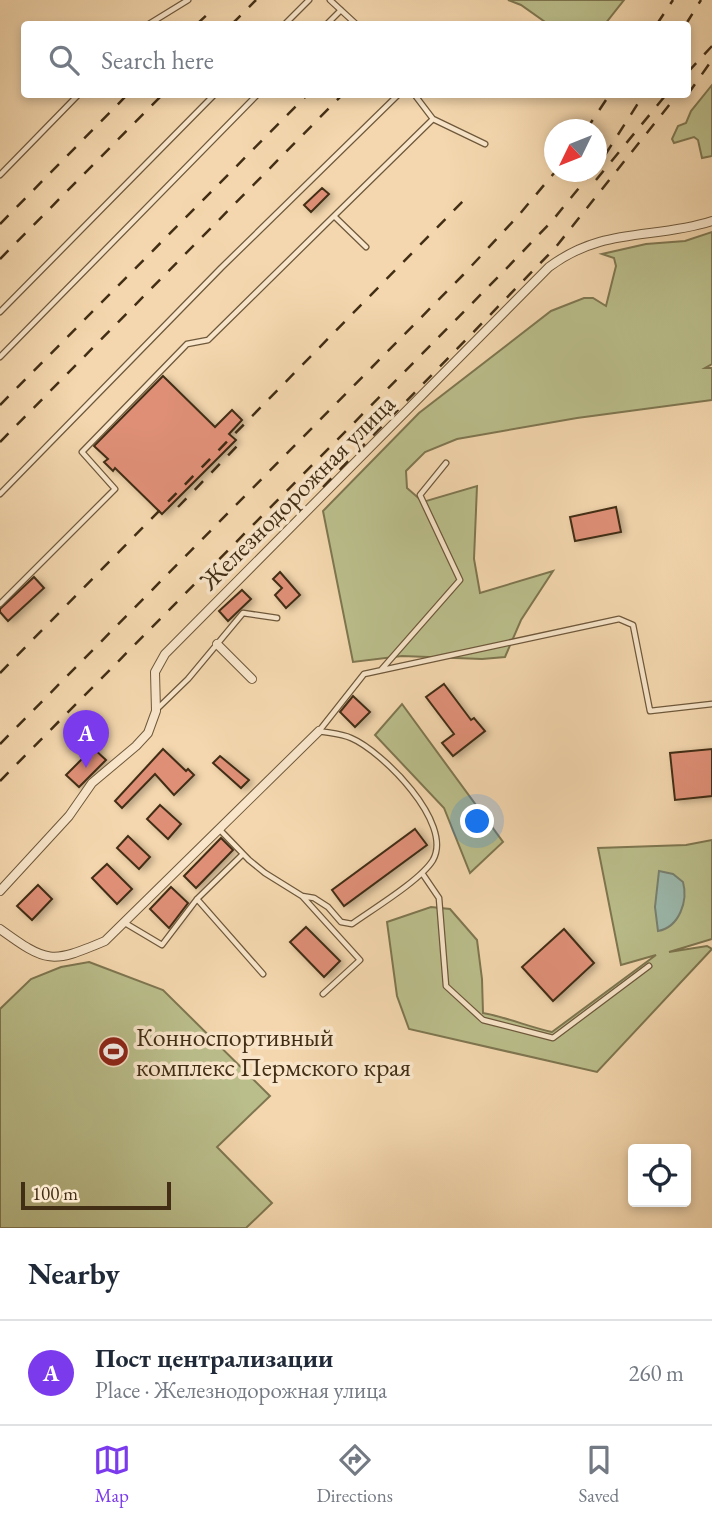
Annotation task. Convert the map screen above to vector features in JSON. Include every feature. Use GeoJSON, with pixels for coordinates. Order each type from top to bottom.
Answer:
{"type":"FeatureCollection","features":[{"type":"Feature","properties":{"kind":"street","name":"Железнодорожная улица"},"geometry":{"type":"LineString","coordinates":[[0,891],[69,816],[92,783],[148,733],[156,711],[155,672],[165,654],[549,267],[568,253],[588,244],[712,221]]}},
{"type":"Feature","properties":{"kind":"street"},"geometry":{"type":"LineString","coordinates":[[217,644],[252,679]]}},
{"type":"Feature","properties":{"kind":"street"},"geometry":{"type":"LineString","coordinates":[[0,929],[30,951],[53,958],[74,955],[106,941],[319,731]]}},
{"type":"Feature","properties":{"kind":"lane"},"geometry":{"type":"LineString","coordinates":[[154,21],[188,0]]}},
{"type":"Feature","properties":{"kind":"lane"},"geometry":{"type":"LineString","coordinates":[[288,21],[309,0]]}},
{"type":"Feature","properties":{"kind":"lane"},"geometry":{"type":"LineString","coordinates":[[330,0],[353,21]]}},
{"type":"Feature","properties":{"kind":"lane"},"geometry":{"type":"LineString","coordinates":[[330,21],[341,10]]}},
{"type":"Feature","properties":{"kind":"lane"},"geometry":{"type":"LineString","coordinates":[[0,175],[75,98]]}},
{"type":"Feature","properties":{"kind":"lane"},"geometry":{"type":"LineString","coordinates":[[0,312],[211,98]]}},
{"type":"Feature","properties":{"kind":"lane"},"geometry":{"type":"LineString","coordinates":[[0,357],[254,98]]}},
{"type":"Feature","properties":{"kind":"lane"},"geometry":{"type":"LineString","coordinates":[[0,494],[221,268],[395,98]]}},
{"type":"Feature","properties":{"kind":"lane"},"geometry":{"type":"LineString","coordinates":[[417,98],[433,119],[485,145]]}},
{"type":"Feature","properties":{"kind":"lane"},"geometry":{"type":"LineString","coordinates":[[0,604],[115,489],[82,452],[187,344],[208,340],[433,119]]}},
{"type":"Feature","properties":{"kind":"lane"},"geometry":{"type":"LineString","coordinates":[[334,216],[366,247]]}},
{"type":"Feature","properties":{"kind":"lane"},"geometry":{"type":"LineString","coordinates":[[381,670],[460,580],[420,495],[446,463]]}},
{"type":"Feature","properties":{"kind":"lane"},"geometry":{"type":"LineString","coordinates":[[156,711],[188,679],[243,613],[277,618]]}},
{"type":"Feature","properties":{"kind":"lane"},"geometry":{"type":"LineString","coordinates":[[302,896],[314,898],[328,907],[341,922],[352,924],[422,873],[434,859],[432,824],[422,803],[400,776],[352,738],[319,731],[364,674],[619,619],[633,625],[650,711],[712,704]]}},
{"type":"Feature","properties":{"kind":"lane"},"geometry":{"type":"LineString","coordinates":[[220,830],[265,873],[302,896],[360,960],[323,993]]}},
{"type":"Feature","properties":{"kind":"lane"},"geometry":{"type":"LineString","coordinates":[[125,923],[162,945],[197,899],[243,854]]}},
{"type":"Feature","properties":{"kind":"lane"},"geometry":{"type":"LineString","coordinates":[[422,873],[439,898],[446,986],[483,1020],[553,1038],[649,966]]}},
{"type":"Feature","properties":{"kind":"lane"},"geometry":{"type":"LineString","coordinates":[[197,899],[263,974]]}},
{"type":"Feature","properties":{"kind":"green space"},"geometry":{"type":"Polygon","coordinates":[[[508,0],[624,0],[607,21],[544,21],[521,5],[508,0]]]}},
{"type":"Feature","properties":{"kind":"green space"},"geometry":{"type":"Polygon","coordinates":[[[712,85],[712,156],[702,158],[698,140],[694,137],[674,143],[672,139],[678,126],[686,123],[691,111],[712,85]]]}},
{"type":"Feature","properties":{"kind":"green space"},"geometry":{"type":"Polygon","coordinates":[[[712,232],[712,364],[705,368],[712,368],[712,400],[577,418],[457,439],[425,452],[406,471],[407,488],[423,502],[477,486],[474,559],[480,593],[553,571],[521,620],[505,657],[482,659],[402,656],[353,662],[323,511],[419,413],[551,311],[584,298],[593,298],[606,306],[616,266],[614,258],[602,254],[646,244],[685,241],[712,232]]]}},
{"type":"Feature","properties":{"kind":"green space"},"geometry":{"type":"Polygon","coordinates":[[[402,704],[503,842],[470,873],[444,808],[375,735],[402,704]]]}},
{"type":"Feature","properties":{"kind":"green space"},"geometry":{"type":"Polygon","coordinates":[[[712,840],[712,939],[669,952],[707,946],[712,949],[597,1072],[409,1029],[397,996],[387,922],[431,907],[450,909],[477,940],[483,1013],[552,1032],[656,955],[621,965],[598,848],[686,845],[712,840]]]}},
{"type":"Feature","properties":{"kind":"green space","name":"Конноспортивный комплекс Пермского края"},"geometry":{"type":"Polygon","coordinates":[[[89,962],[163,990],[270,1096],[217,1147],[272,1203],[246,1228],[0,1228],[0,1009],[31,979],[61,967],[89,962]]]}},
{"type":"Feature","properties":{"kind":"shaded area"},"geometry":{"type":"Polygon","coordinates":[[[659,871],[673,874],[683,882],[684,897],[677,918],[672,924],[658,931],[655,907],[659,871]]]}},
{"type":"Feature","properties":{"kind":"building"},"geometry":{"type":"Polygon","coordinates":[[[322,188],[329,194],[311,212],[304,205],[322,188]]]}},
{"type":"Feature","properties":{"kind":"building"},"geometry":{"type":"Polygon","coordinates":[[[163,376],[215,427],[232,410],[242,420],[229,434],[236,440],[162,514],[115,468],[113,471],[104,462],[108,459],[94,446],[163,376]]]}},
{"type":"Feature","properties":{"kind":"building"},"geometry":{"type":"Polygon","coordinates":[[[616,507],[621,532],[575,541],[570,517],[616,507]]]}},
{"type":"Feature","properties":{"kind":"building"},"geometry":{"type":"Polygon","coordinates":[[[280,572],[300,595],[286,608],[275,595],[282,588],[273,579],[280,572]]]}},
{"type":"Feature","properties":{"kind":"building"},"geometry":{"type":"Polygon","coordinates":[[[34,577],[44,588],[8,621],[0,609],[34,577]]]}},
{"type":"Feature","properties":{"kind":"building"},"geometry":{"type":"Polygon","coordinates":[[[242,590],[251,599],[228,621],[219,611],[242,590]]]}},
{"type":"Feature","properties":{"kind":"building"},"geometry":{"type":"Polygon","coordinates":[[[444,684],[471,720],[474,718],[485,731],[453,756],[442,743],[454,734],[426,697],[444,684]]]}},
{"type":"Feature","properties":{"kind":"building"},"geometry":{"type":"Polygon","coordinates":[[[353,696],[370,712],[355,727],[340,712],[353,696]]]}},
{"type":"Feature","properties":{"kind":"building"},"geometry":{"type":"Polygon","coordinates":[[[93,748],[106,760],[79,787],[66,775],[93,748]]]}},
{"type":"Feature","properties":{"kind":"building"},"geometry":{"type":"Polygon","coordinates":[[[163,749],[194,775],[174,795],[155,774],[122,808],[115,801],[163,749]]]}},
{"type":"Feature","properties":{"kind":"building"},"geometry":{"type":"Polygon","coordinates":[[[712,749],[712,796],[675,800],[670,753],[712,749]]]}},
{"type":"Feature","properties":{"kind":"building"},"geometry":{"type":"Polygon","coordinates":[[[220,756],[249,780],[241,788],[213,763],[220,756]]]}},
{"type":"Feature","properties":{"kind":"building"},"geometry":{"type":"Polygon","coordinates":[[[160,805],[181,824],[168,839],[147,819],[160,805]]]}},
{"type":"Feature","properties":{"kind":"building"},"geometry":{"type":"Polygon","coordinates":[[[415,829],[427,845],[344,906],[332,890],[415,829]]]}},
{"type":"Feature","properties":{"kind":"building"},"geometry":{"type":"Polygon","coordinates":[[[128,836],[150,857],[139,869],[117,848],[128,836]]]}},
{"type":"Feature","properties":{"kind":"building"},"geometry":{"type":"Polygon","coordinates":[[[221,838],[233,850],[196,888],[184,876],[221,838]]]}},
{"type":"Feature","properties":{"kind":"building"},"geometry":{"type":"Polygon","coordinates":[[[107,864],[132,889],[117,904],[92,878],[107,864]]]}},
{"type":"Feature","properties":{"kind":"building"},"geometry":{"type":"Polygon","coordinates":[[[38,885],[52,899],[32,920],[17,906],[38,885]]]}},
{"type":"Feature","properties":{"kind":"building"},"geometry":{"type":"Polygon","coordinates":[[[171,887],[188,903],[169,928],[150,909],[171,887]]]}},
{"type":"Feature","properties":{"kind":"building"},"geometry":{"type":"Polygon","coordinates":[[[306,927],[340,961],[324,977],[290,942],[306,927]]]}},
{"type":"Feature","properties":{"kind":"building"},"geometry":{"type":"Polygon","coordinates":[[[564,929],[594,963],[553,1001],[522,967],[564,929]]]}},
{"type":"Feature","properties":{"kind":"railway"},"geometry":{"type":"LineString","coordinates":[[235,21],[256,0]]}},
{"type":"Feature","properties":{"kind":"railway"},"geometry":{"type":"LineString","coordinates":[[659,21],[673,0]]}},
{"type":"Feature","properties":{"kind":"railway"},"geometry":{"type":"LineString","coordinates":[[688,21],[701,0]]}},
{"type":"Feature","properties":{"kind":"railway"},"geometry":{"type":"LineString","coordinates":[[200,21],[211,11]]}},
{"type":"Feature","properties":{"kind":"railway"},"geometry":{"type":"LineString","coordinates":[[691,69],[712,46]]}},
{"type":"Feature","properties":{"kind":"railway"},"geometry":{"type":"LineString","coordinates":[[691,90],[712,60]]}},
{"type":"Feature","properties":{"kind":"railway"},"geometry":{"type":"LineString","coordinates":[[0,224],[124,98]]}},
{"type":"Feature","properties":{"kind":"railway"},"geometry":{"type":"LineString","coordinates":[[0,259],[159,98]]}},
{"type":"Feature","properties":{"kind":"railway"},"geometry":{"type":"LineString","coordinates":[[0,405],[304,98]]}},
{"type":"Feature","properties":{"kind":"railway"},"geometry":{"type":"LineString","coordinates":[[0,442],[339,98]]}},
{"type":"Feature","properties":{"kind":"railway"},"geometry":{"type":"LineString","coordinates":[[593,119],[607,98]]}},
{"type":"Feature","properties":{"kind":"railway"},"geometry":{"type":"LineString","coordinates":[[607,152],[641,98]]}},
{"type":"Feature","properties":{"kind":"railway"},"geometry":{"type":"LineString","coordinates":[[607,167],[663,98]]}},
{"type":"Feature","properties":{"kind":"railway"},"geometry":{"type":"LineString","coordinates":[[323,487],[555,248],[675,98]]}},
{"type":"Feature","properties":{"kind":"railway"},"geometry":{"type":"LineString","coordinates":[[0,744],[463,275],[547,182]]}},
{"type":"Feature","properties":{"kind":"railway"},"geometry":{"type":"LineString","coordinates":[[0,781],[504,271],[552,221],[584,182]]}},
{"type":"Feature","properties":{"kind":"railway"},"geometry":{"type":"LineString","coordinates":[[0,673],[468,196]]}},
{"type":"Feature","properties":{"kind":"railway"},"geometry":{"type":"LineString","coordinates":[[178,507],[241,442]]}},
{"type":"Feature","properties":{"kind":"place","name":"Пост централизации"},"geometry":{"type":"Point","coordinates":[86,768]}},
{"type":"Feature","properties":{"kind":"place","name":"Конноспортивный комплекс Пермского края"},"geometry":{"type":"Point","coordinates":[113,1052]}}]}
